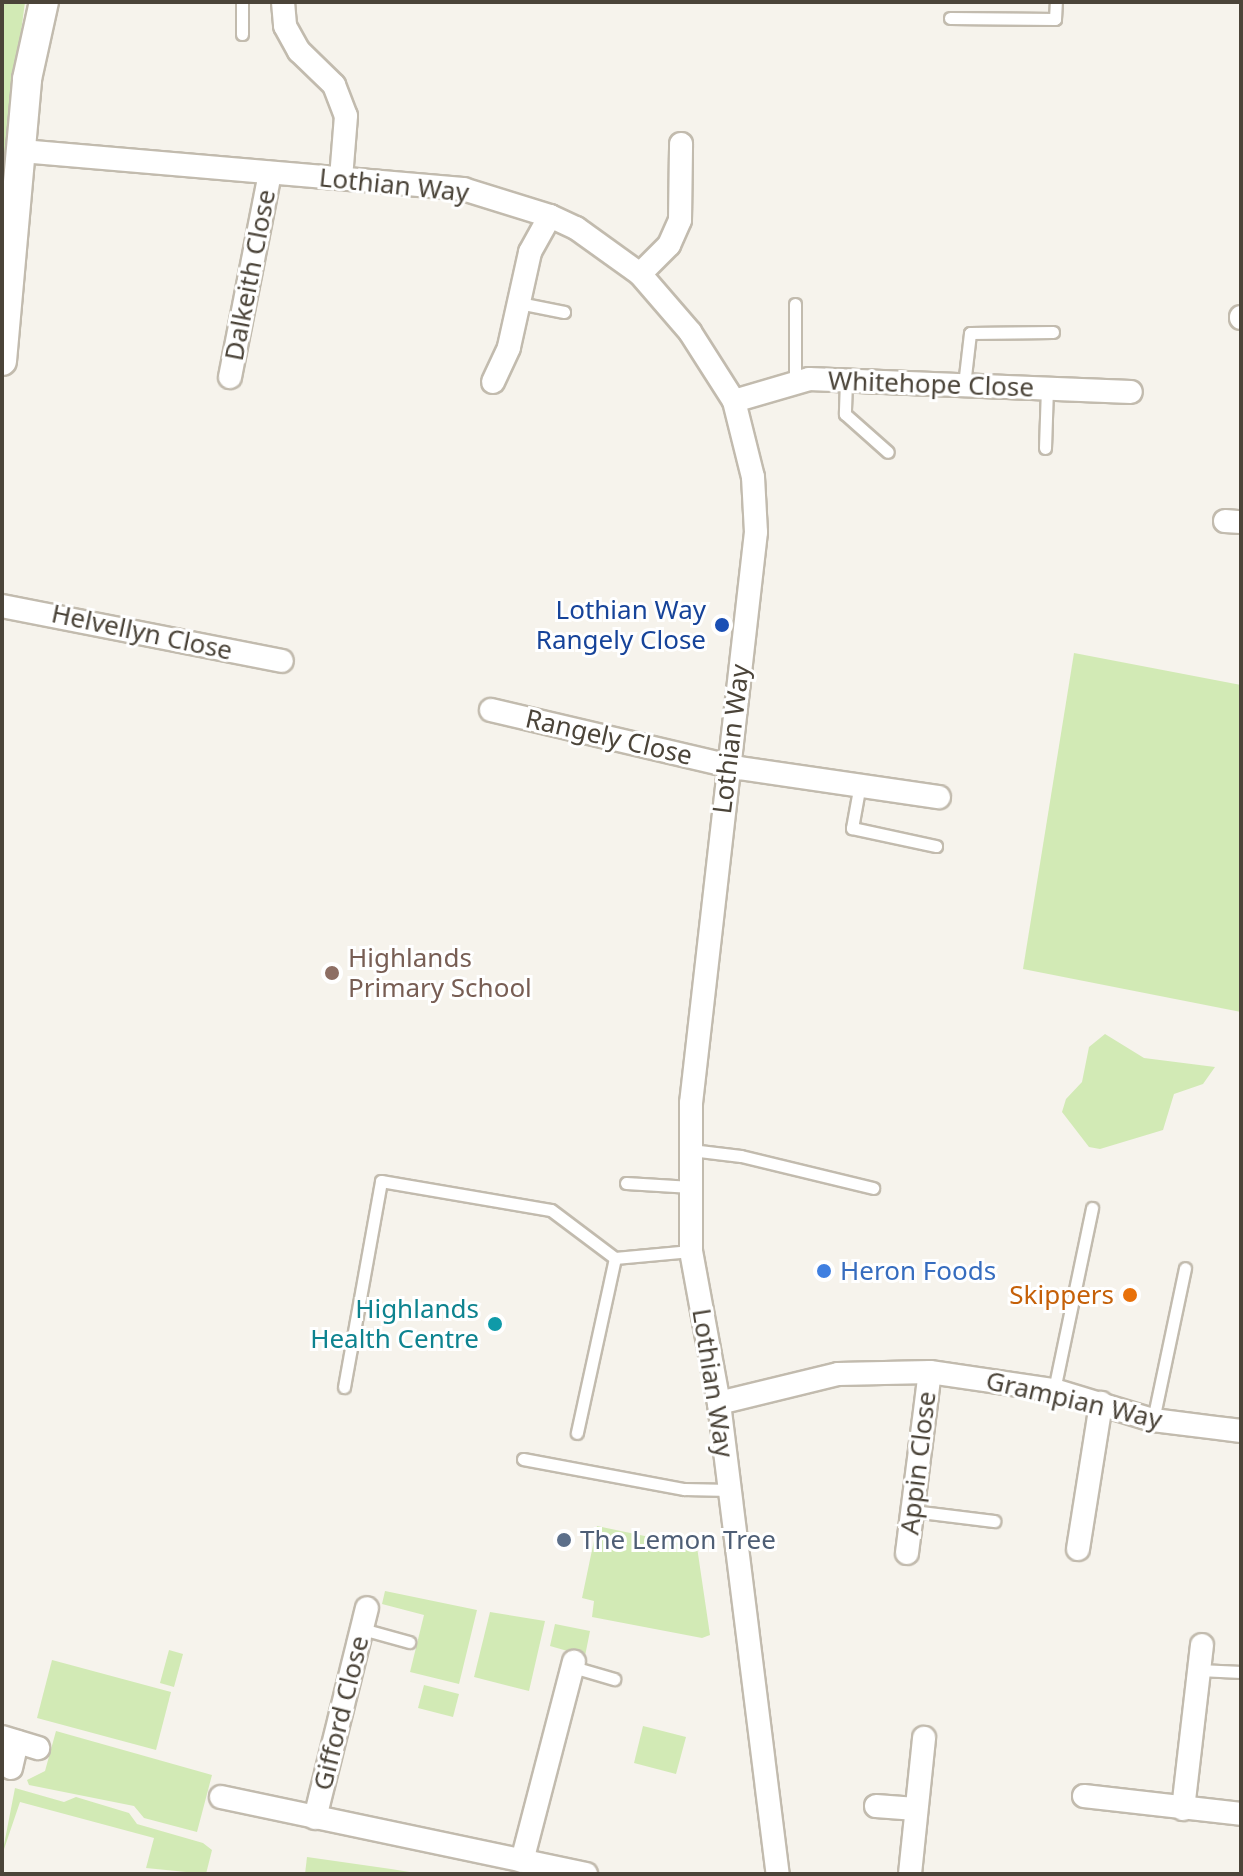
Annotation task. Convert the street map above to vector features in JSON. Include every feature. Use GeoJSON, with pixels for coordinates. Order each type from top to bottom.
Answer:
{"type":"FeatureCollection","features":[{"type":"Feature","properties":{"kind":"street"},"geometry":{"type":"LineString","coordinates":[[2,361],[27,79],[44,2]]}},
{"type":"Feature","properties":{"kind":"street"},"geometry":{"type":"LineString","coordinates":[[283,2],[285,26],[299,51],[334,85],[346,116],[341,178]]}},
{"type":"Feature","properties":{"kind":"street"},"geometry":{"type":"LineString","coordinates":[[640,274],[669,245],[680,220],[681,144]]}},
{"type":"Feature","properties":{"kind":"street","name":"Lothian Way"},"geometry":{"type":"LineString","coordinates":[[21,151],[463,189],[550,216],[576,228],[640,274],[690,332],[734,401],[753,477],[756,532],[727,764],[691,1103],[691,1251],[719,1403],[778,1874]]}},
{"type":"Feature","properties":{"kind":"street","name":"Dalkeith Close"},"geometry":{"type":"LineString","coordinates":[[230,377],[270,173]]}},
{"type":"Feature","properties":{"kind":"street"},"geometry":{"type":"LineString","coordinates":[[493,382],[509,347],[530,252],[550,216]]}},
{"type":"Feature","properties":{"kind":"street","name":"Whitehope Close"},"geometry":{"type":"LineString","coordinates":[[734,401],[795,383],[846,381],[1131,392]]}},
{"type":"Feature","properties":{"kind":"street","name":"Helvellyn Close"},"geometry":{"type":"LineString","coordinates":[[2,606],[282,661]]}},
{"type":"Feature","properties":{"kind":"street","name":"Rangely Close"},"geometry":{"type":"LineString","coordinates":[[491,710],[727,764],[939,797]]}},
{"type":"Feature","properties":{"kind":"street","name":"Grampian Way"},"geometry":{"type":"LineString","coordinates":[[719,1403],[838,1374],[930,1372],[1054,1390],[1153,1420],[1241,1431]]}},
{"type":"Feature","properties":{"kind":"street","name":"Appin Close"},"geometry":{"type":"LineString","coordinates":[[907,1553],[930,1372]]}},
{"type":"Feature","properties":{"kind":"street"},"geometry":{"type":"LineString","coordinates":[[1078,1549],[1101,1403]]}},
{"type":"Feature","properties":{"kind":"street","name":"Gifford Close"},"geometry":{"type":"LineString","coordinates":[[315,1818],[364,1618]]}},
{"type":"Feature","properties":{"kind":"street"},"geometry":{"type":"LineString","coordinates":[[1183,1809],[1202,1645]]}},
{"type":"Feature","properties":{"kind":"street"},"geometry":{"type":"LineString","coordinates":[[522,1861],[574,1665]]}},
{"type":"Feature","properties":{"kind":"street"},"geometry":{"type":"LineString","coordinates":[[910,1874],[924,1738]]}},
{"type":"Feature","properties":{"kind":"street"},"geometry":{"type":"LineString","coordinates":[[11,1768],[19,1742]]}},
{"type":"Feature","properties":{"kind":"street"},"geometry":{"type":"LineString","coordinates":[[1084,1796],[1241,1814]]}},
{"type":"Feature","properties":{"kind":"street","name":"Gifford Close"},"geometry":{"type":"LineString","coordinates":[[221,1797],[586,1874]]}},
{"type":"Feature","properties":{"kind":"street"},"geometry":{"type":"LineString","coordinates":[[876,1806],[916,1809]]}},
{"type":"Feature","properties":{"kind":"lane"},"geometry":{"type":"LineString","coordinates":[[242,2],[242,34]]}},
{"type":"Feature","properties":{"kind":"lane"},"geometry":{"type":"LineString","coordinates":[[950,18],[1055,19],[1056,2]]}},
{"type":"Feature","properties":{"kind":"lane"},"geometry":{"type":"LineString","coordinates":[[519,303],[564,312]]}},
{"type":"Feature","properties":{"kind":"lane"},"geometry":{"type":"LineString","coordinates":[[795,304],[795,383]]}},
{"type":"Feature","properties":{"kind":"lane"},"geometry":{"type":"LineString","coordinates":[[964,385],[970,333],[1053,332]]}},
{"type":"Feature","properties":{"kind":"lane"},"geometry":{"type":"LineString","coordinates":[[846,381],[845,414],[888,452]]}},
{"type":"Feature","properties":{"kind":"lane"},"geometry":{"type":"LineString","coordinates":[[1045,448],[1047,389]]}},
{"type":"Feature","properties":{"kind":"lane"},"geometry":{"type":"LineString","coordinates":[[861,784],[852,828],[936,846]]}},
{"type":"Feature","properties":{"kind":"lane"},"geometry":{"type":"LineString","coordinates":[[691,1150],[741,1156],[873,1188]]}},
{"type":"Feature","properties":{"kind":"lane"},"geometry":{"type":"LineString","coordinates":[[344,1387],[381,1181],[551,1210],[615,1258],[691,1251]]}},
{"type":"Feature","properties":{"kind":"lane"},"geometry":{"type":"LineString","coordinates":[[626,1183],[691,1187]]}},
{"type":"Feature","properties":{"kind":"lane"},"geometry":{"type":"LineString","coordinates":[[1054,1390],[1092,1208]]}},
{"type":"Feature","properties":{"kind":"lane"},"geometry":{"type":"LineString","coordinates":[[577,1433],[615,1258]]}},
{"type":"Feature","properties":{"kind":"lane"},"geometry":{"type":"LineString","coordinates":[[1153,1420],[1185,1268]]}},
{"type":"Feature","properties":{"kind":"lane"},"geometry":{"type":"LineString","coordinates":[[523,1459],[684,1489],[730,1490]]}},
{"type":"Feature","properties":{"kind":"lane"},"geometry":{"type":"LineString","coordinates":[[912,1511],[994,1521]]}},
{"type":"Feature","properties":{"kind":"lane"},"geometry":{"type":"LineString","coordinates":[[364,1618],[409,1642]]}},
{"type":"Feature","properties":{"kind":"lane"},"geometry":{"type":"LineString","coordinates":[[574,1665],[614,1679]]}},
{"type":"Feature","properties":{"kind":"lane"},"geometry":{"type":"LineString","coordinates":[[1199,1670],[1241,1672]]}},
{"type":"Feature","properties":{"kind":"green space"},"geometry":{"type":"Polygon","coordinates":[[[2,2],[25,2],[2,175],[2,2]]]}},
{"type":"Feature","properties":{"kind":"green space"},"geometry":{"type":"Polygon","coordinates":[[[1074,653],[1241,685],[1241,1012],[1023,969],[1074,653]]]}},
{"type":"Feature","properties":{"kind":"green space"},"geometry":{"type":"Polygon","coordinates":[[[1105,1034],[1144,1058],[1215,1067],[1203,1084],[1174,1094],[1163,1130],[1100,1149],[1089,1147],[1062,1112],[1066,1099],[1082,1082],[1089,1047],[1105,1034]]]}},
{"type":"Feature","properties":{"kind":"green space"},"geometry":{"type":"Polygon","coordinates":[[[597,1526],[697,1547],[710,1635],[702,1638],[592,1617],[594,1601],[582,1598],[597,1526]]]}},
{"type":"Feature","properties":{"kind":"green space"},"geometry":{"type":"Polygon","coordinates":[[[385,1591],[477,1610],[459,1684],[410,1672],[424,1615],[382,1604],[385,1591]]]}},
{"type":"Feature","properties":{"kind":"green space"},"geometry":{"type":"Polygon","coordinates":[[[490,1612],[545,1621],[529,1691],[474,1677],[490,1612]]]}},
{"type":"Feature","properties":{"kind":"green space"},"geometry":{"type":"Polygon","coordinates":[[[555,1624],[590,1631],[585,1656],[550,1646],[555,1624]]]}},
{"type":"Feature","properties":{"kind":"green space"},"geometry":{"type":"Polygon","coordinates":[[[169,1650],[183,1654],[174,1687],[160,1683],[169,1650]]]}},
{"type":"Feature","properties":{"kind":"green space"},"geometry":{"type":"Polygon","coordinates":[[[52,1660],[171,1692],[156,1750],[37,1718],[52,1660]]]}},
{"type":"Feature","properties":{"kind":"green space"},"geometry":{"type":"Polygon","coordinates":[[[424,1685],[459,1694],[453,1717],[418,1708],[424,1685]]]}},
{"type":"Feature","properties":{"kind":"green space"},"geometry":{"type":"Polygon","coordinates":[[[643,1726],[686,1737],[676,1774],[634,1763],[643,1726]]]}},
{"type":"Feature","properties":{"kind":"green space"},"geometry":{"type":"Polygon","coordinates":[[[56,1731],[212,1775],[197,1832],[144,1818],[134,1806],[29,1785],[27,1780],[45,1771],[56,1731]]]}},
{"type":"Feature","properties":{"kind":"green space"},"geometry":{"type":"Polygon","coordinates":[[[15,1788],[64,1802],[76,1797],[129,1813],[137,1824],[203,1843],[212,1850],[206,1874],[146,1868],[154,1838],[20,1802],[2,1855],[15,1788]]]}},
{"type":"Feature","properties":{"kind":"green space"},"geometry":{"type":"Polygon","coordinates":[[[307,1857],[391,1869],[422,1874],[305,1874],[307,1857]]]}},
{"type":"Feature","properties":{"kind":"place","name":"Lothian Way Rangely Close"},"geometry":{"type":"Point","coordinates":[722,625]}},
{"type":"Feature","properties":{"kind":"place","name":"Highlands Primary School"},"geometry":{"type":"Point","coordinates":[332,973]}},
{"type":"Feature","properties":{"kind":"place","name":"Heron Foods"},"geometry":{"type":"Point","coordinates":[824,1271]}},
{"type":"Feature","properties":{"kind":"place","name":"Skippers"},"geometry":{"type":"Point","coordinates":[1130,1295]}},
{"type":"Feature","properties":{"kind":"place","name":"Highlands Health Centre"},"geometry":{"type":"Point","coordinates":[495,1324]}},
{"type":"Feature","properties":{"kind":"place","name":"The Lemon Tree"},"geometry":{"type":"Point","coordinates":[564,1540]}}]}
